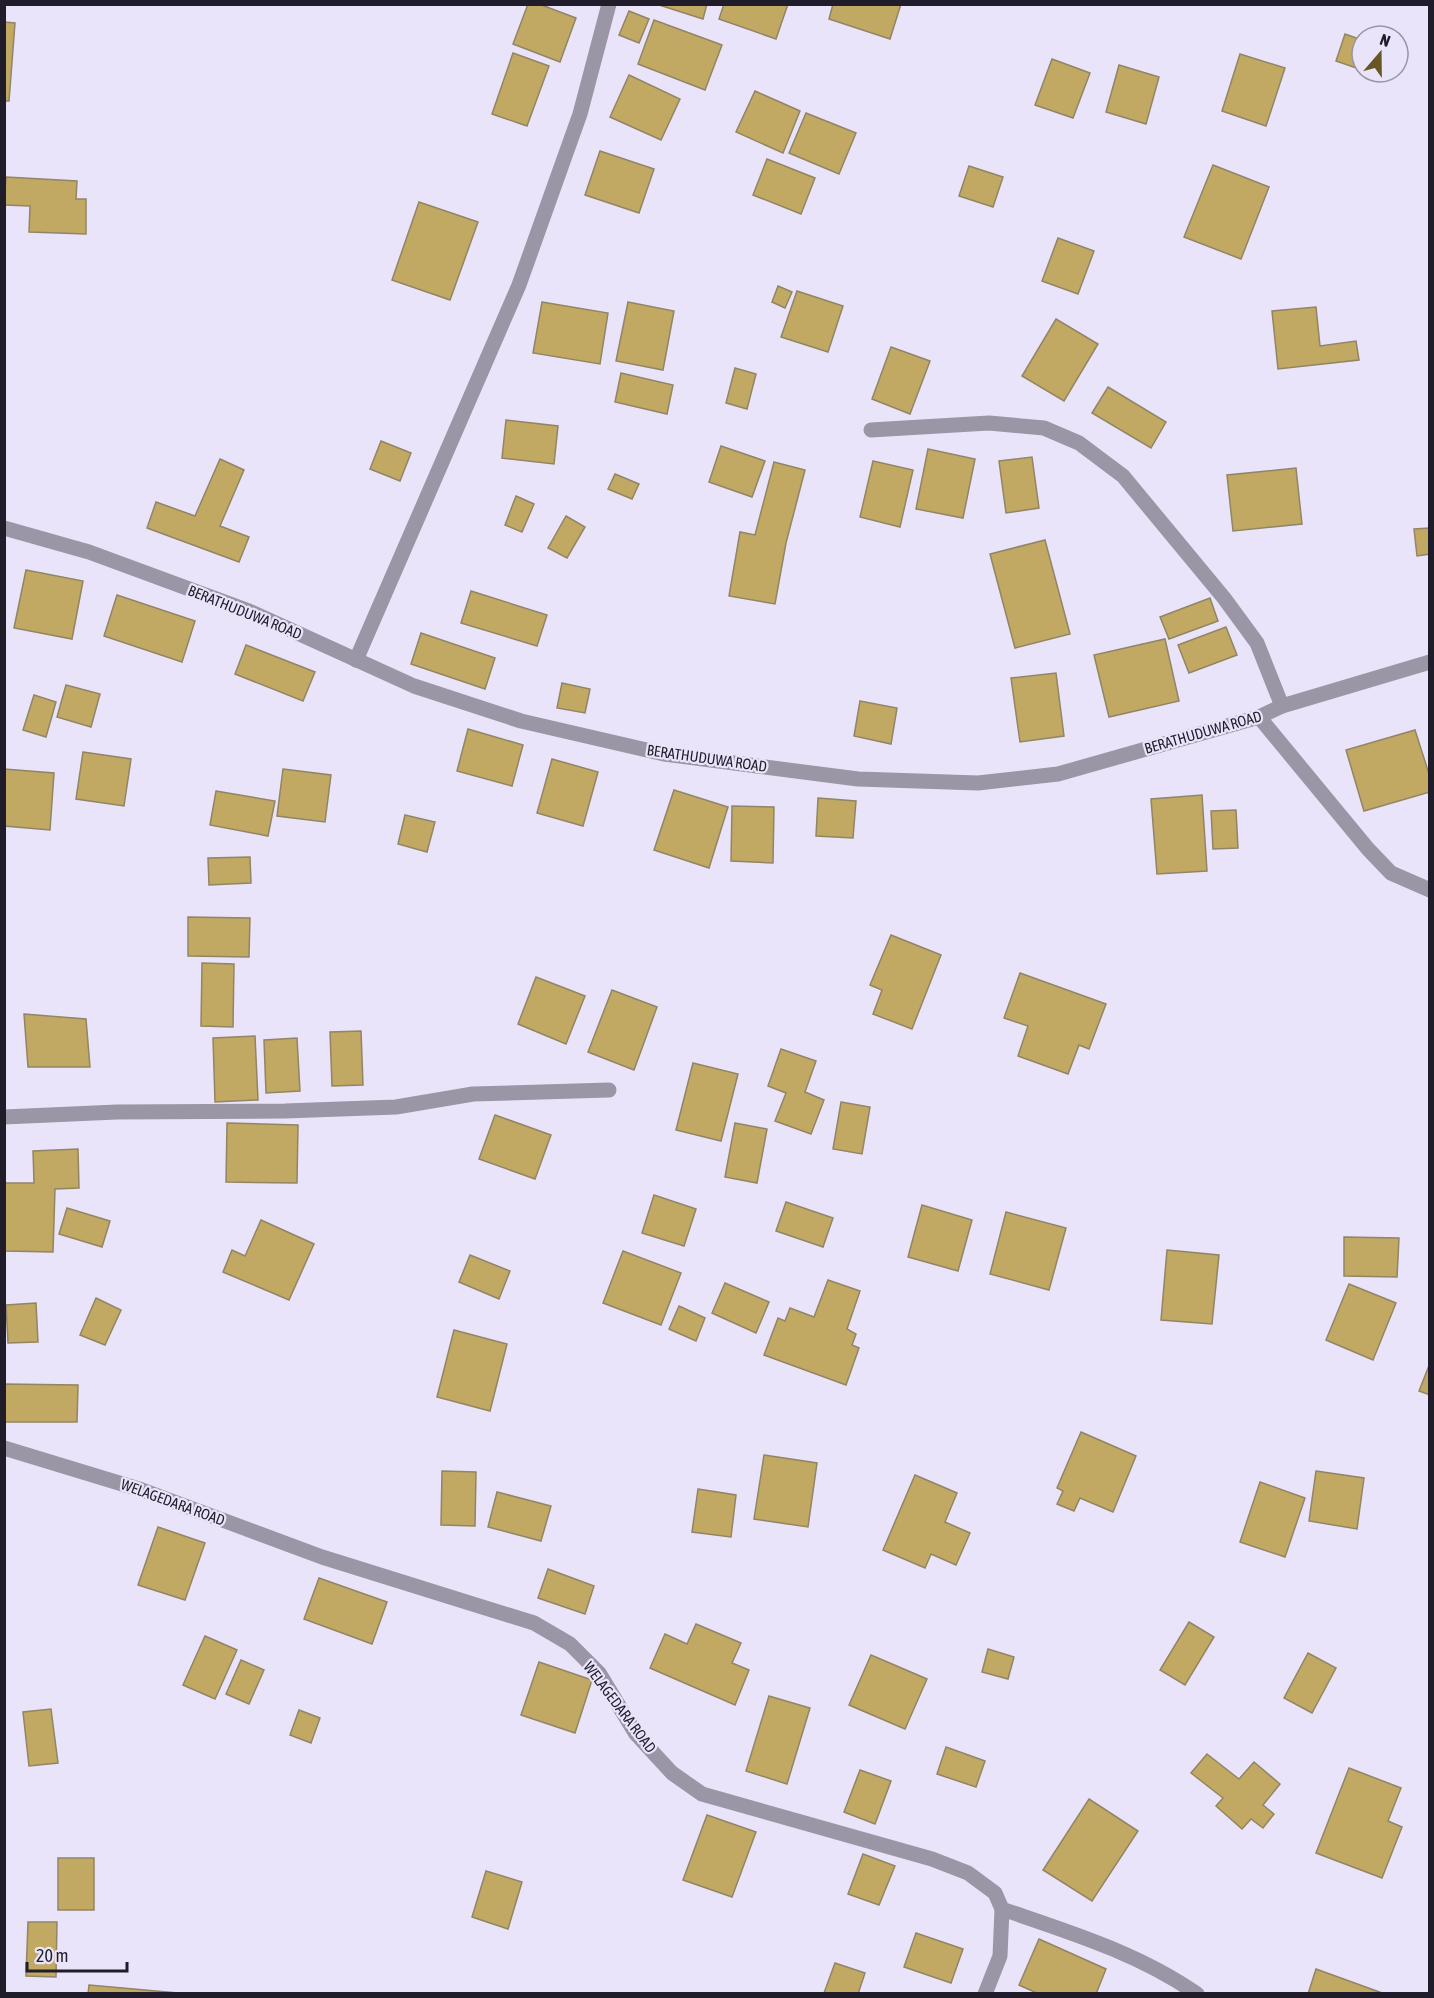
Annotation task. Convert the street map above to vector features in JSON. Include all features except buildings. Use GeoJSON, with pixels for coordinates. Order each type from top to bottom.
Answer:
{"type":"FeatureCollection","features":[{"type":"Feature","properties":{"kind":"street"},"geometry":{"type":"LineString","coordinates":[[356,660],[519,285],[580,114],[609,4]]}},
{"type":"Feature","properties":{"kind":"street"},"geometry":{"type":"LineString","coordinates":[[872,429],[989,423],[1044,428],[1079,443],[1123,476],[1224,598],[1257,643],[1282,706]]}},
{"type":"Feature","properties":{"kind":"street","name":"BERATHUDUWA ROAD"},"geometry":{"type":"LineString","coordinates":[[4,528],[89,552],[249,611],[414,686],[521,721],[664,754],[858,779],[978,783],[1058,774],[1259,717],[1282,706],[1430,662]]}},
{"type":"Feature","properties":{"kind":"street"},"geometry":{"type":"LineString","coordinates":[[1259,717],[1368,849],[1391,873],[1430,890]]}},
{"type":"Feature","properties":{"kind":"street"},"geometry":{"type":"LineString","coordinates":[[4,1117],[117,1112],[285,1111],[396,1107],[473,1094],[609,1090]]}},
{"type":"Feature","properties":{"kind":"street","name":"WELAGEDARA ROAD"},"geometry":{"type":"LineString","coordinates":[[4,1448],[141,1490],[322,1557],[534,1623],[570,1644],[592,1666],[636,1734],[672,1773],[702,1794],[932,1859],[968,1873],[995,1893],[1002,1909]]}},
{"type":"Feature","properties":{"kind":"street"},"geometry":{"type":"LineString","coordinates":[[985,1994],[1000,1956],[1002,1909],[1096,1942],[1173,1977],[1197,1994]]}}]}
